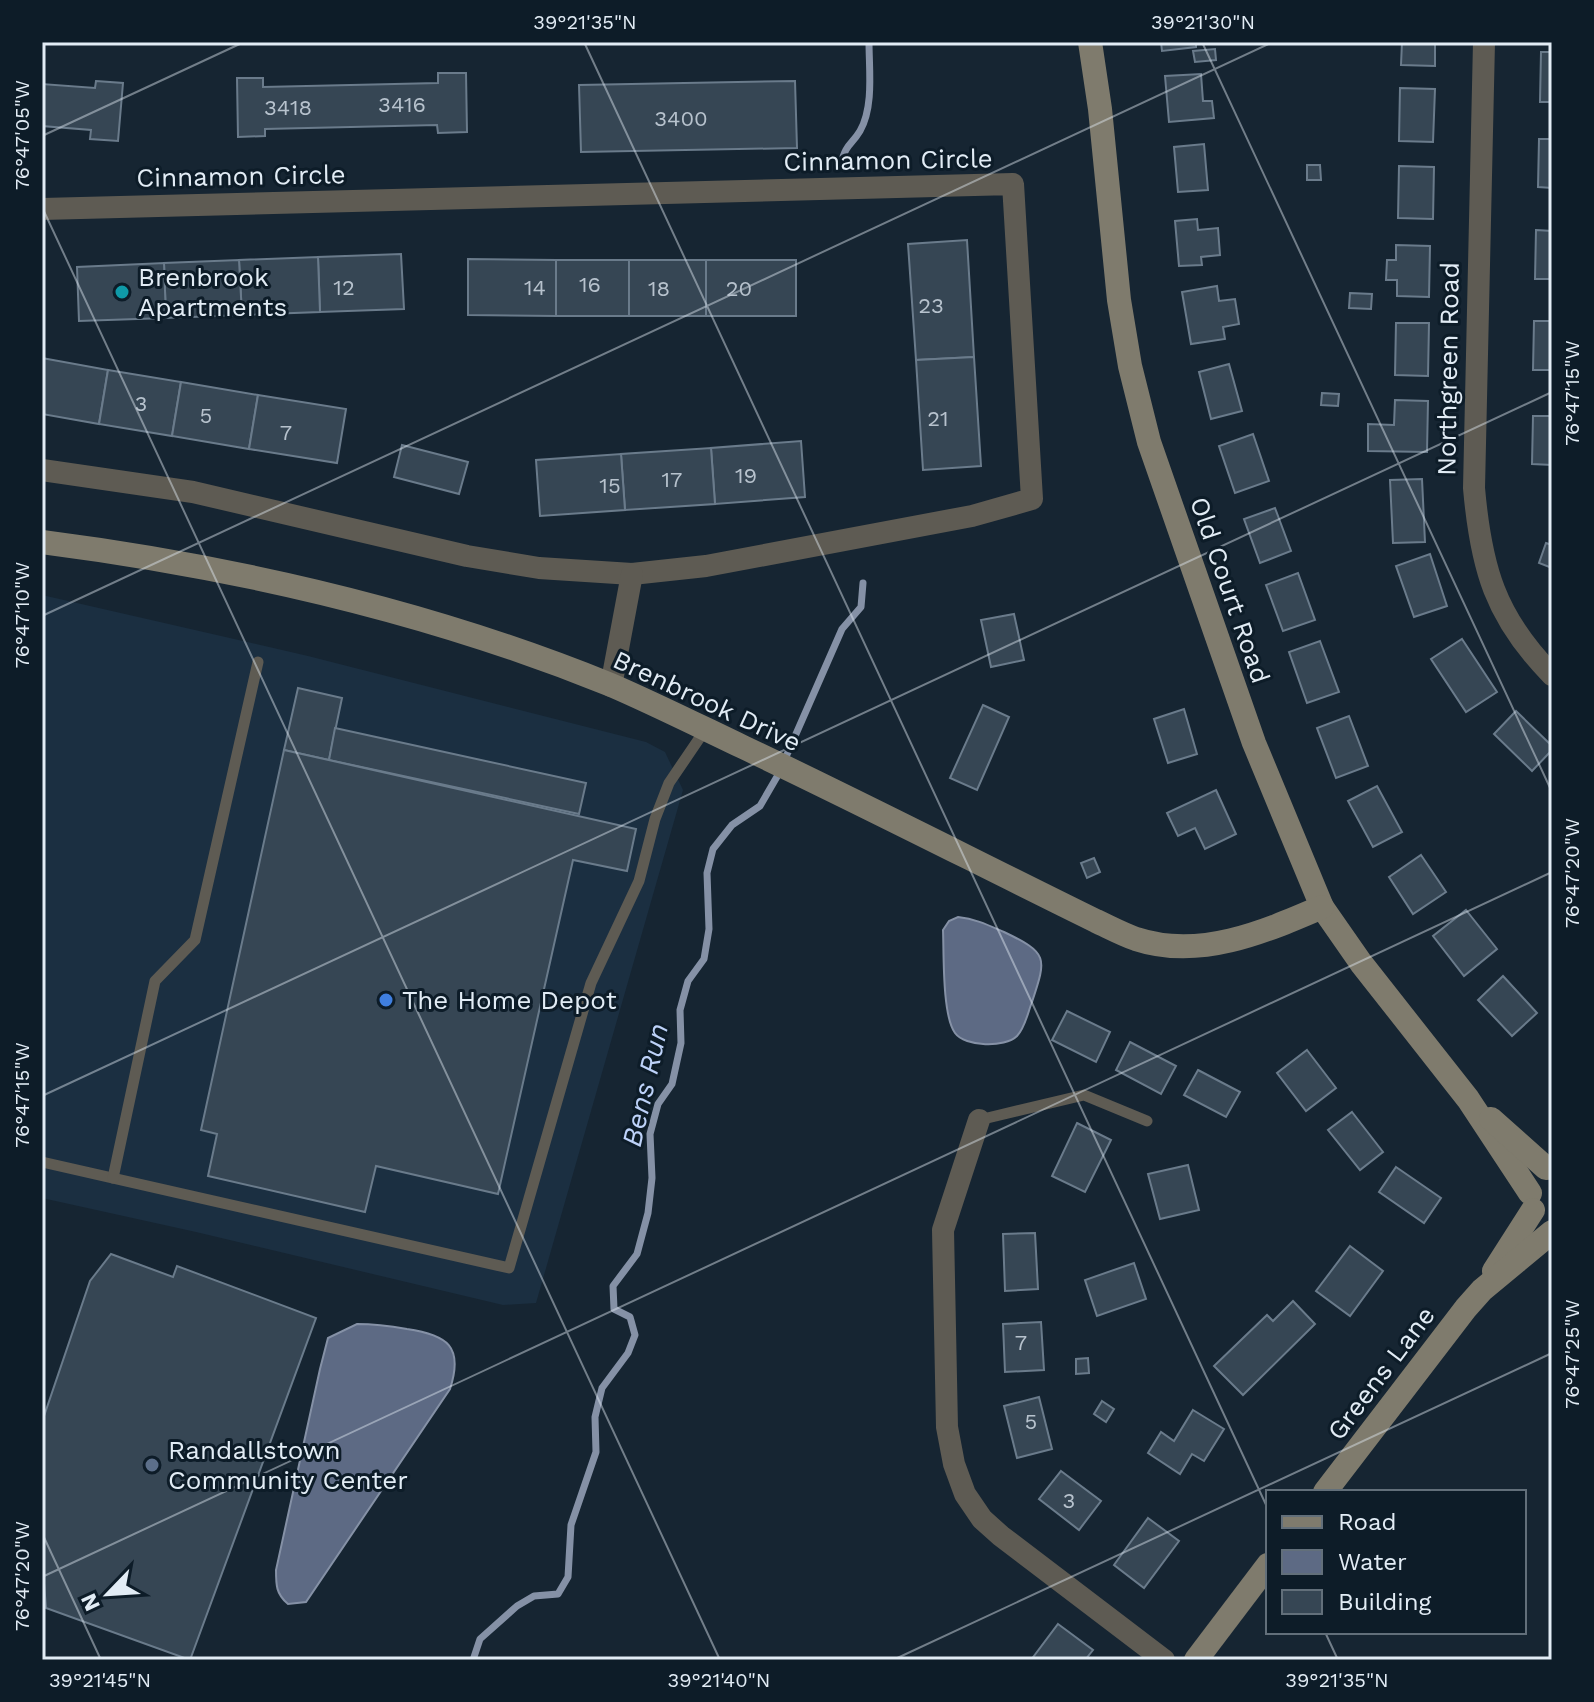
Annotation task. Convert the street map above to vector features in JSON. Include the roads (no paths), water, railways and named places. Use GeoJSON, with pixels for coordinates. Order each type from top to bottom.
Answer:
{"type":"FeatureCollection","features":[{"type":"Feature","properties":{"kind":"street","name":"Old Court Road"},"geometry":{"type":"LineString","coordinates":[[1090,42],[1100,109],[1119,300],[1130,366],[1149,442],[1254,743],[1322,907],[1361,963],[1468,1099],[1541,1223],[1552,1231]]}},
{"type":"Feature","properties":{"kind":"street","name":"Northgreen Road"},"geometry":{"type":"LineString","coordinates":[[1484,42],[1474,472],[1477,529],[1495,596],[1532,655],[1552,675]]}},
{"type":"Feature","properties":{"kind":"street","name":"Cinnamon Circle"},"geometry":{"type":"LineString","coordinates":[[42,209],[1013,184],[1032,499],[972,516],[737,560],[632,574],[539,568],[467,556],[193,492],[42,470]]}},
{"type":"Feature","properties":{"kind":"street","name":"Brenbrook Drive"},"geometry":{"type":"LineString","coordinates":[[42,542],[205,566],[354,601],[486,639],[611,686],[706,729],[1138,939],[1180,946],[1224,943],[1267,931],[1322,907]]}},
{"type":"Feature","properties":{"kind":"street"},"geometry":{"type":"LineString","coordinates":[[611,686],[632,574]]}},
{"type":"Feature","properties":{"kind":"street","name":"Old Court Road"},"geometry":{"type":"LineString","coordinates":[[1468,1099],[1549,1166]]}},
{"type":"Feature","properties":{"kind":"street"},"geometry":{"type":"LineString","coordinates":[[979,1120],[943,1230],[947,1427],[954,1464],[965,1494],[982,1519],[1164,1660]]}},
{"type":"Feature","properties":{"kind":"street","name":"Greens Lane"},"geometry":{"type":"LineString","coordinates":[[1327,1490],[1482,1290],[1531,1202],[1533,1183],[1549,1166]]}},
{"type":"Feature","properties":{"kind":"street","name":"Greens Lane"},"geometry":{"type":"LineString","coordinates":[[1482,1290],[1552,1231]]}},
{"type":"Feature","properties":{"kind":"street"},"geometry":{"type":"LineString","coordinates":[[1196,1660],[1266,1568]]}},
{"type":"Feature","properties":{"kind":"lane"},"geometry":{"type":"LineString","coordinates":[[113,1178],[155,981],[195,940],[258,662]]}},
{"type":"Feature","properties":{"kind":"lane"},"geometry":{"type":"LineString","coordinates":[[42,1162],[509,1268],[591,983],[639,881],[655,819],[669,783],[706,729]]}},
{"type":"Feature","properties":{"kind":"lane"},"geometry":{"type":"LineString","coordinates":[[979,1120],[1084,1095],[1147,1121]]}},
{"type":"Feature","properties":{"kind":"water"},"geometry":{"type":"Polygon","coordinates":[[[958,917],[982,923],[1018,939],[1029,945],[1040,958],[1040,975],[1026,1020],[1020,1033],[1004,1043],[967,1041],[955,1033],[951,1024],[946,999],[943,930],[949,921],[958,917]]]}},
{"type":"Feature","properties":{"kind":"water"},"geometry":{"type":"Polygon","coordinates":[[[357,1324],[407,1329],[442,1339],[453,1353],[454,1374],[450,1389],[306,1602],[288,1604],[278,1589],[276,1570],[320,1369],[328,1338],[357,1324]]]}},
{"type":"Feature","properties":{"kind":"waterway","name":"Bens Run"},"geometry":{"type":"LineString","coordinates":[[841,164],[847,148],[860,131],[867,111],[869,42]]}},
{"type":"Feature","properties":{"kind":"waterway","name":"Bens Run"},"geometry":{"type":"LineString","coordinates":[[473,1660],[480,1639],[517,1606],[534,1596],[558,1594],[568,1577],[571,1525],[596,1452],[595,1417],[602,1388],[628,1353],[635,1335],[630,1317],[614,1309],[613,1286],[637,1254],[648,1213],[652,1178],[650,1134],[658,1104],[672,1084],[681,1043],[680,1010],[688,981],[704,959],[709,929],[707,873],[713,849],[732,825],[760,806],[778,775],[842,629],[861,607],[863,583]]}},
{"type":"Feature","properties":{"kind":"place","name":"Brenbrook Apartments"},"geometry":{"type":"Point","coordinates":[122,292]}},
{"type":"Feature","properties":{"kind":"place","name":"The Home Depot"},"geometry":{"type":"Point","coordinates":[386,1000]}},
{"type":"Feature","properties":{"kind":"place","name":"Randallstown Community Center"},"geometry":{"type":"Point","coordinates":[152,1465]}}]}
